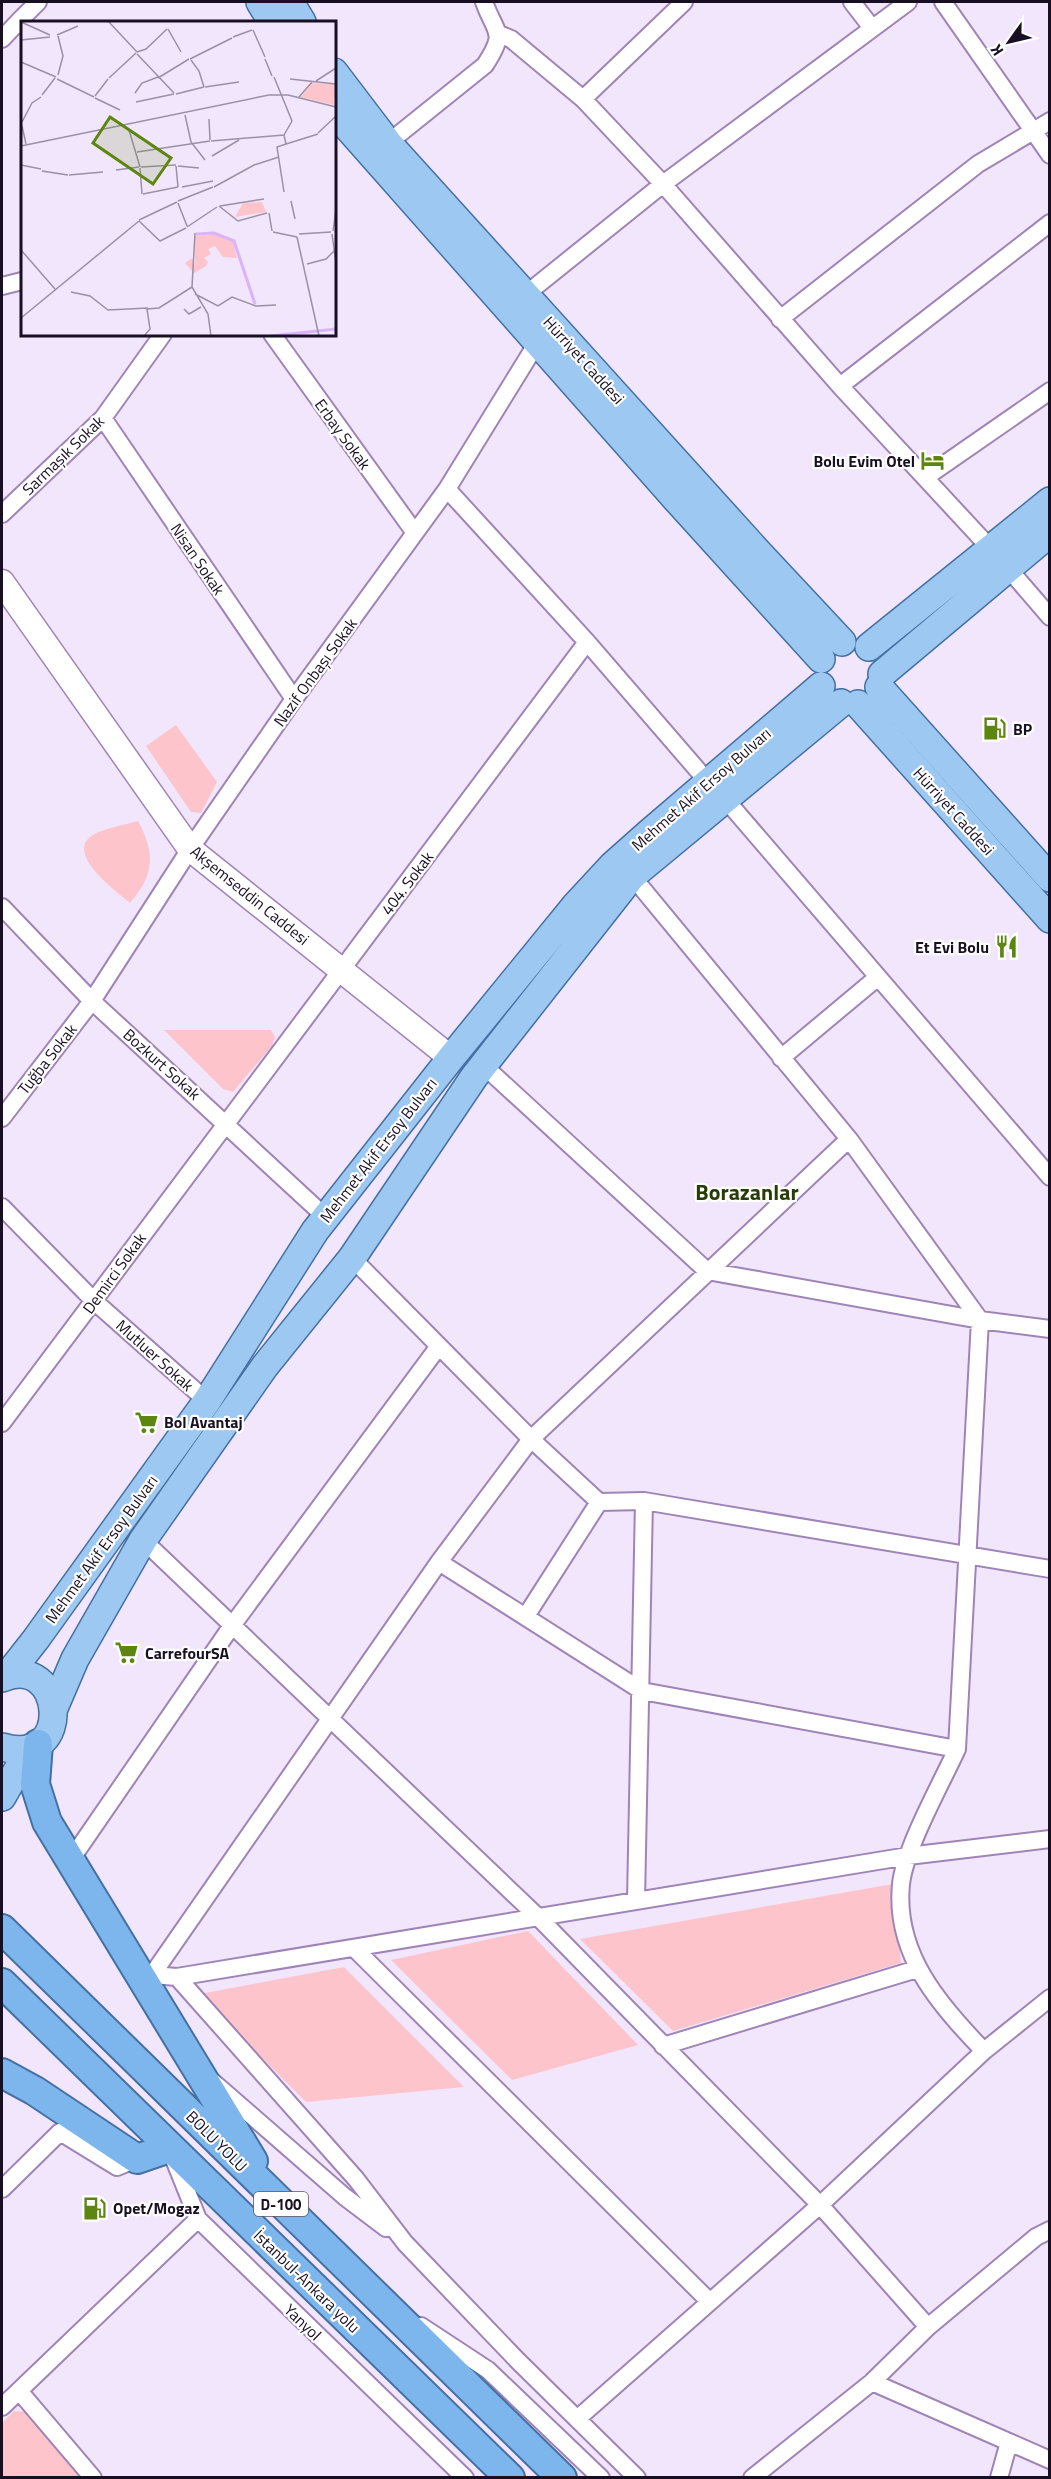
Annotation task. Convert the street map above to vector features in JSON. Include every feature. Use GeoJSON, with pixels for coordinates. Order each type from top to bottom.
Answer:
{"type":"FeatureCollection","features":[{"type":"Feature","properties":{"kind":"highway"},"geometry":{"type":"LineString","coordinates":[[34,1746],[36,1794],[47,1822],[147,1978],[191,2062],[278,2200]]}},
{"type":"Feature","properties":{"kind":"highway","name":"BOLU YOLU"},"geometry":{"type":"LineString","coordinates":[[2,1929],[562,2478]]}},
{"type":"Feature","properties":{"kind":"highway","name":"İstanbul-Ankara yolu"},"geometry":{"type":"LineString","coordinates":[[2,1983],[510,2478]]}},
{"type":"Feature","properties":{"kind":"highway"},"geometry":{"type":"LineString","coordinates":[[2,2073],[35,2091],[137,2159],[169,2148]]}},
{"type":"Feature","properties":{"kind":"main road"},"geometry":{"type":"LineString","coordinates":[[260,2],[271,21]]}},
{"type":"Feature","properties":{"kind":"main road"},"geometry":{"type":"LineString","coordinates":[[290,2],[301,21]]}},
{"type":"Feature","properties":{"kind":"main road","name":"Hürriyet Caddesi"},"geometry":{"type":"LineString","coordinates":[[336,75],[388,143],[842,642]]}},
{"type":"Feature","properties":{"kind":"main road","name":"Hürriyet Caddesi"},"geometry":{"type":"LineString","coordinates":[[336,114],[537,343],[821,659]]}},
{"type":"Feature","properties":{"kind":"main road"},"geometry":{"type":"LineString","coordinates":[[880,680],[879,659],[869,646],[860,642],[842,642],[826,651],[821,659],[819,668],[840,698],[870,698],[880,680],[999,558],[1050,501]]}},
{"type":"Feature","properties":{"kind":"main road"},"geometry":{"type":"LineString","coordinates":[[869,646],[999,558],[1050,533]]}},
{"type":"Feature","properties":{"kind":"main road","name":"Akşemseddin Caddesi"},"geometry":{"type":"LineString","coordinates":[[2,582],[190,849],[451,1058]]}},
{"type":"Feature","properties":{"kind":"main road","name":"Hürriyet Caddesi"},"geometry":{"type":"LineString","coordinates":[[880,680],[1050,878]]}},
{"type":"Feature","properties":{"kind":"main road","name":"Hürriyet Caddesi"},"geometry":{"type":"LineString","coordinates":[[840,698],[1050,919]]}},
{"type":"Feature","properties":{"kind":"main road","name":"Mehmet Akif Ersoy Bulvarı"},"geometry":{"type":"LineString","coordinates":[[4,1677],[36,1639],[207,1401],[324,1220],[451,1058],[575,906],[613,865],[717,791],[840,698]]}},
{"type":"Feature","properties":{"kind":"main road","name":"Mehmet Akif Ersoy Bulvarı"},"geometry":{"type":"LineString","coordinates":[[2,1797],[34,1746],[49,1733],[54,1721],[54,1708],[75,1659],[143,1540],[265,1366],[352,1258],[483,1065],[632,876],[717,791]]}},
{"type":"Feature","properties":{"kind":"main road"},"geometry":{"type":"LineString","coordinates":[[36,1639],[57,1657],[75,1659]]}},
{"type":"Feature","properties":{"kind":"main road"},"geometry":{"type":"LineString","coordinates":[[4,1677],[23,1675],[38,1681],[49,1693],[54,1708]]}},
{"type":"Feature","properties":{"kind":"main road"},"geometry":{"type":"LineString","coordinates":[[2,1748],[21,1750],[34,1746]]}},
{"type":"Feature","properties":{"kind":"street"},"geometry":{"type":"LineString","coordinates":[[23,21],[39,2]]}},
{"type":"Feature","properties":{"kind":"street"},"geometry":{"type":"LineString","coordinates":[[388,143],[485,65],[496,48],[499,34],[484,2]]}},
{"type":"Feature","properties":{"kind":"street"},"geometry":{"type":"LineString","coordinates":[[583,99],[684,2]]}},
{"type":"Feature","properties":{"kind":"street"},"geometry":{"type":"LineString","coordinates":[[852,2],[873,28]]}},
{"type":"Feature","properties":{"kind":"street"},"geometry":{"type":"LineString","coordinates":[[525,295],[663,184],[908,2]]}},
{"type":"Feature","properties":{"kind":"street"},"geometry":{"type":"LineString","coordinates":[[943,2],[1031,131],[1050,155]]}},
{"type":"Feature","properties":{"kind":"street"},"geometry":{"type":"LineString","coordinates":[[2,39],[21,23]]}},
{"type":"Feature","properties":{"kind":"street"},"geometry":{"type":"LineString","coordinates":[[499,34],[511,39],[583,99],[663,184],[780,319],[926,477],[1050,617]]}},
{"type":"Feature","properties":{"kind":"street"},"geometry":{"type":"LineString","coordinates":[[780,319],[978,164],[1050,121]]}},
{"type":"Feature","properties":{"kind":"street"},"geometry":{"type":"LineString","coordinates":[[840,386],[1050,224]]}},
{"type":"Feature","properties":{"kind":"street"},"geometry":{"type":"LineString","coordinates":[[2,286],[21,281]]}},
{"type":"Feature","properties":{"kind":"street","name":"Sarmaşık Sokak"},"geometry":{"type":"LineString","coordinates":[[2,514],[103,418],[162,336]]}},
{"type":"Feature","properties":{"kind":"street","name":"Erbay Sokak"},"geometry":{"type":"LineString","coordinates":[[273,336],[415,533]]}},
{"type":"Feature","properties":{"kind":"street","name":"Nazif Onbaşı Sokak"},"geometry":{"type":"LineString","coordinates":[[92,1000],[190,849],[294,699],[447,489],[537,343]]}},
{"type":"Feature","properties":{"kind":"street"},"geometry":{"type":"LineString","coordinates":[[926,477],[1050,391]]}},
{"type":"Feature","properties":{"kind":"street","name":"Nisan Sokak"},"geometry":{"type":"LineString","coordinates":[[103,418],[294,699]]}},
{"type":"Feature","properties":{"kind":"street"},"geometry":{"type":"LineString","coordinates":[[447,489],[587,642],[1050,1177]]}},
{"type":"Feature","properties":{"kind":"street","name":"404. Sokak"},"geometry":{"type":"LineString","coordinates":[[225,1122],[342,970],[587,642]]}},
{"type":"Feature","properties":{"kind":"street"},"geometry":{"type":"LineString","coordinates":[[632,876],[849,1139],[980,1320],[957,1749],[908,1856],[901,1884],[906,1940],[917,1968],[955,2022],[984,2050]]}},
{"type":"Feature","properties":{"kind":"street","name":"Bozkurt Sokak"},"geometry":{"type":"LineString","coordinates":[[2,907],[92,1000],[318,1210],[324,1220]]}},
{"type":"Feature","properties":{"kind":"street"},"geometry":{"type":"LineString","coordinates":[[781,1058],[878,977]]}},
{"type":"Feature","properties":{"kind":"street","name":"Tuğba Sokak"},"geometry":{"type":"LineString","coordinates":[[2,1118],[92,1000]]}},
{"type":"Feature","properties":{"kind":"street"},"geometry":{"type":"LineString","coordinates":[[483,1065],[707,1271],[980,1320],[1050,1329]]}},
{"type":"Feature","properties":{"kind":"street","name":"Demirci Sokak"},"geometry":{"type":"LineString","coordinates":[[2,1423],[225,1122]]}},
{"type":"Feature","properties":{"kind":"street"},"geometry":{"type":"LineString","coordinates":[[147,1978],[331,1720],[439,1562],[531,1439],[849,1139]]}},
{"type":"Feature","properties":{"kind":"street","name":"Mutluer Sokak"},"geometry":{"type":"LineString","coordinates":[[2,1207],[94,1301],[207,1401]]}},
{"type":"Feature","properties":{"kind":"street"},"geometry":{"type":"LineString","coordinates":[[352,1258],[531,1439],[599,1502],[644,1501],[1050,1569]]}},
{"type":"Feature","properties":{"kind":"street"},"geometry":{"type":"LineString","coordinates":[[70,1861],[231,1627],[439,1346]]}},
{"type":"Feature","properties":{"kind":"street"},"geometry":{"type":"LineString","coordinates":[[636,1901],[644,1501]]}},
{"type":"Feature","properties":{"kind":"street"},"geometry":{"type":"LineString","coordinates":[[526,1616],[599,1502]]}},
{"type":"Feature","properties":{"kind":"street"},"geometry":{"type":"LineString","coordinates":[[143,1540],[231,1627],[540,1919],[820,2205],[928,2327]]}},
{"type":"Feature","properties":{"kind":"street"},"geometry":{"type":"LineString","coordinates":[[439,1562],[642,1691],[957,1749]]}},
{"type":"Feature","properties":{"kind":"street"},"geometry":{"type":"LineString","coordinates":[[147,1978],[177,1977],[540,1919],[908,1856],[1050,1839]]}},
{"type":"Feature","properties":{"kind":"street"},"geometry":{"type":"LineString","coordinates":[[354,1948],[709,2301]]}},
{"type":"Feature","properties":{"kind":"street"},"geometry":{"type":"LineString","coordinates":[[663,2046],[917,1968]]}},
{"type":"Feature","properties":{"kind":"street"},"geometry":{"type":"LineString","coordinates":[[177,1977],[356,2179],[405,2243],[637,2478]]}},
{"type":"Feature","properties":{"kind":"street"},"geometry":{"type":"LineString","coordinates":[[577,2419],[820,2205],[984,2050],[1050,1998]]}},
{"type":"Feature","properties":{"kind":"street"},"geometry":{"type":"LineString","coordinates":[[191,2062],[345,2197],[405,2243]]}},
{"type":"Feature","properties":{"kind":"street"},"geometry":{"type":"LineString","coordinates":[[2,2189],[60,2132],[117,2167],[137,2159]]}},
{"type":"Feature","properties":{"kind":"street","name":"Yanyol"},"geometry":{"type":"LineString","coordinates":[[169,2148],[198,2219],[465,2478]]}},
{"type":"Feature","properties":{"kind":"street"},"geometry":{"type":"LineString","coordinates":[[2,2407],[198,2219]]}},
{"type":"Feature","properties":{"kind":"street"},"geometry":{"type":"LineString","coordinates":[[752,2478],[872,2382],[928,2327],[1036,2237],[1050,2230]]}},
{"type":"Feature","properties":{"kind":"street"},"geometry":{"type":"LineString","coordinates":[[375,2296],[488,2370],[601,2478]]}},
{"type":"Feature","properties":{"kind":"street"},"geometry":{"type":"LineString","coordinates":[[488,2370],[519,2361]]}},
{"type":"Feature","properties":{"kind":"street"},"geometry":{"type":"LineString","coordinates":[[872,2382],[1050,2460]]}},
{"type":"Feature","properties":{"kind":"street"},"geometry":{"type":"LineString","coordinates":[[20,2392],[93,2478]]}},
{"type":"Feature","properties":{"kind":"street"},"geometry":{"type":"LineString","coordinates":[[577,2419],[588,2464]]}},
{"type":"Feature","properties":{"kind":"street"},"geometry":{"type":"LineString","coordinates":[[999,2478],[1009,2442]]}},
{"type":"Feature","properties":{"kind":"shaded area"},"geometry":{"type":"Polygon","coordinates":[[[176,725],[217,782],[201,813],[191,812],[146,746],[176,725]]]}},
{"type":"Feature","properties":{"kind":"shaded area"},"geometry":{"type":"Polygon","coordinates":[[[138,821],[148,844],[150,864],[144,883],[130,903],[95,872],[84,852],[85,843],[93,835],[138,821]]]}},
{"type":"Feature","properties":{"kind":"shaded area"},"geometry":{"type":"Polygon","coordinates":[[[164,1030],[271,1030],[275,1037],[272,1046],[233,1092],[223,1089],[164,1030]]]}},
{"type":"Feature","properties":{"kind":"shaded area"},"geometry":{"type":"Polygon","coordinates":[[[893,1884],[901,1963],[673,2031],[580,1939],[893,1884]]]}},
{"type":"Feature","properties":{"kind":"shaded area"},"geometry":{"type":"Polygon","coordinates":[[[528,1931],[638,2045],[512,2080],[391,1960],[528,1931]]]}},
{"type":"Feature","properties":{"kind":"shaded area"},"geometry":{"type":"Polygon","coordinates":[[[344,1967],[464,2087],[306,2102],[204,2000],[205,1993],[344,1967]]]}},
{"type":"Feature","properties":{"kind":"shaded area"},"geometry":{"type":"Polygon","coordinates":[[[14,2411],[28,2412],[84,2478],[2,2478],[2,2423],[14,2411]]]}},
{"type":"Feature","properties":{"kind":"place","name":"Bolu Evim Otel"},"geometry":{"type":"Point","coordinates":[933,461]}},
{"type":"Feature","properties":{"kind":"place","name":"BP"},"geometry":{"type":"Point","coordinates":[995,729]}},
{"type":"Feature","properties":{"kind":"place","name":"Et Evi Bolu"},"geometry":{"type":"Point","coordinates":[1007,947]}},
{"type":"Feature","properties":{"kind":"place","name":"Bol Avantaj"},"geometry":{"type":"Point","coordinates":[146,1422]}},
{"type":"Feature","properties":{"kind":"place","name":"CarrefourSA"},"geometry":{"type":"Point","coordinates":[127,1653]}},
{"type":"Feature","properties":{"kind":"place","name":"Opet/Mogaz"},"geometry":{"type":"Point","coordinates":[95,2208]}},
{"type":"Feature","properties":{"kind":"district","name":"Borazanlar"},"geometry":{"type":"Point","coordinates":[747,1192]}}]}
